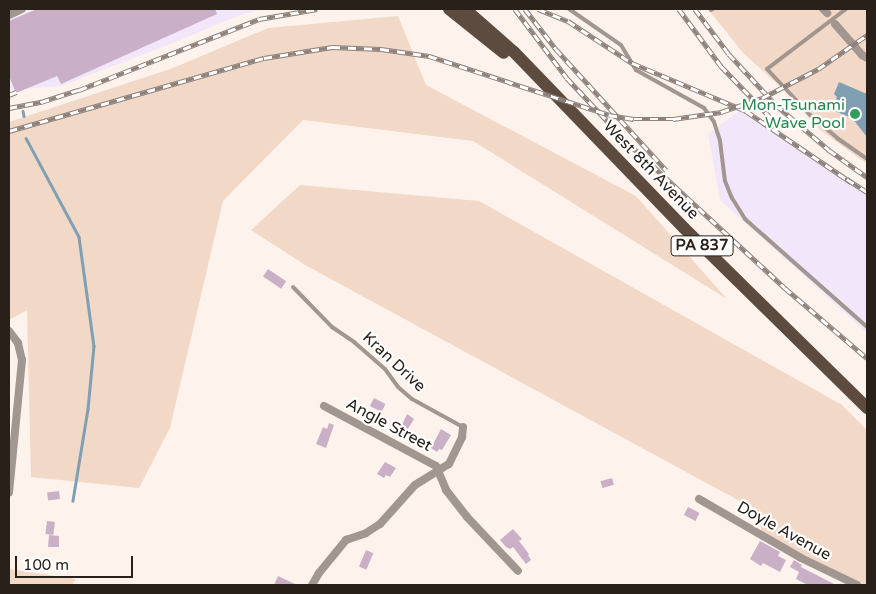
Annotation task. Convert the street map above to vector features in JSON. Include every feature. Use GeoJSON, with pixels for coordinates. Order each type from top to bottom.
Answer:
{"type":"FeatureCollection","features":[{"type":"Feature","properties":{"kind":"main road","name":"PA 837"},"geometry":{"type":"LineString","coordinates":[[449,9],[488,33]]}},
{"type":"Feature","properties":{"kind":"main road","name":"PA 837"},"geometry":{"type":"LineString","coordinates":[[465,9],[488,33]]}},
{"type":"Feature","properties":{"kind":"main road","name":"West 8th Avenue"},"geometry":{"type":"LineString","coordinates":[[488,33],[539,81],[867,408]]}},
{"type":"Feature","properties":{"kind":"street"},"geometry":{"type":"LineString","coordinates":[[9,14],[22,9]]}},
{"type":"Feature","properties":{"kind":"street"},"geometry":{"type":"LineString","coordinates":[[835,24],[862,55],[867,58]]}},
{"type":"Feature","properties":{"kind":"street"},"geometry":{"type":"LineString","coordinates":[[9,331],[18,343],[22,360],[9,492]]}},
{"type":"Feature","properties":{"kind":"street","name":"Angle Street"},"geometry":{"type":"LineString","coordinates":[[324,406],[436,466],[446,490],[466,517],[518,571]]}},
{"type":"Feature","properties":{"kind":"street","name":"Angle Street"},"geometry":{"type":"LineString","coordinates":[[439,471],[449,464],[462,437],[463,427]]}},
{"type":"Feature","properties":{"kind":"street"},"geometry":{"type":"LineString","coordinates":[[312,585],[319,573],[346,540],[366,533],[380,524],[408,491],[439,471]]}},
{"type":"Feature","properties":{"kind":"street","name":"Doyle Avenue"},"geometry":{"type":"LineString","coordinates":[[699,499],[801,558],[857,585]]}},
{"type":"Feature","properties":{"kind":"lane"},"geometry":{"type":"LineString","coordinates":[[569,9],[604,31],[621,45],[636,70],[704,108],[714,122],[720,141],[725,181],[732,198],[745,219],[867,327]]}},
{"type":"Feature","properties":{"kind":"lane"},"geometry":{"type":"LineString","coordinates":[[846,9],[768,69],[810,115],[837,138],[867,159]]}},
{"type":"Feature","properties":{"kind":"lane","name":"Kran Drive"},"geometry":{"type":"LineString","coordinates":[[293,287],[332,327],[354,342],[385,369],[398,387],[412,399],[463,427]]}},
{"type":"Feature","properties":{"kind":"shaded area"},"geometry":{"type":"Polygon","coordinates":[[[33,9],[262,9],[240,15],[61,86],[9,90],[9,20],[33,9]]]}},
{"type":"Feature","properties":{"kind":"shaded area"},"geometry":{"type":"Polygon","coordinates":[[[708,9],[867,9],[867,164],[819,129],[785,91],[743,53],[708,9]]]}},
{"type":"Feature","properties":{"kind":"shaded area"},"geometry":{"type":"Polygon","coordinates":[[[398,16],[426,85],[636,196],[727,299],[473,141],[303,120],[223,201],[170,428],[139,488],[31,477],[27,310],[9,320],[9,122],[173,68],[268,28],[398,16]]]}},
{"type":"Feature","properties":{"kind":"shaded area"},"geometry":{"type":"Polygon","coordinates":[[[740,110],[867,196],[867,333],[720,200],[708,134],[740,110]]]}},
{"type":"Feature","properties":{"kind":"shaded area"},"geometry":{"type":"Polygon","coordinates":[[[300,185],[479,201],[842,405],[867,430],[867,585],[857,585],[762,535],[758,511],[305,265],[251,230],[300,185]]]}},
{"type":"Feature","properties":{"kind":"shaded area"},"geometry":{"type":"Polygon","coordinates":[[[9,569],[76,579],[72,585],[9,585],[9,569]]]}},
{"type":"Feature","properties":{"kind":"water","name":"Mon-Tsunami Wave Pool"},"geometry":{"type":"Polygon","coordinates":[[[839,82],[867,94],[867,137],[852,118],[832,110],[837,97],[834,94],[839,82]]]}},
{"type":"Feature","properties":{"kind":"building"},"geometry":{"type":"Polygon","coordinates":[[[37,9],[215,9],[217,14],[61,84],[57,76],[16,93],[9,76],[9,21],[37,9]]]}},
{"type":"Feature","properties":{"kind":"building"},"geometry":{"type":"Polygon","coordinates":[[[268,269],[286,281],[281,289],[263,276],[268,269]]]}},
{"type":"Feature","properties":{"kind":"building"},"geometry":{"type":"Polygon","coordinates":[[[374,398],[386,404],[381,412],[370,406],[374,398]]]}},
{"type":"Feature","properties":{"kind":"building"},"geometry":{"type":"Polygon","coordinates":[[[407,414],[414,419],[406,432],[400,429],[407,414]]]}},
{"type":"Feature","properties":{"kind":"building"},"geometry":{"type":"Polygon","coordinates":[[[329,423],[334,425],[326,448],[316,444],[323,427],[327,429],[329,423]]]}},
{"type":"Feature","properties":{"kind":"building"},"geometry":{"type":"Polygon","coordinates":[[[441,429],[451,435],[442,450],[439,449],[437,452],[431,448],[441,429]]]}},
{"type":"Feature","properties":{"kind":"building"},"geometry":{"type":"Polygon","coordinates":[[[385,462],[396,468],[390,477],[386,475],[384,478],[377,474],[385,462]]]}},
{"type":"Feature","properties":{"kind":"building"},"geometry":{"type":"Polygon","coordinates":[[[612,478],[614,485],[602,488],[600,481],[612,478]]]}},
{"type":"Feature","properties":{"kind":"building"},"geometry":{"type":"Polygon","coordinates":[[[59,491],[60,499],[48,500],[47,492],[59,491]]]}},
{"type":"Feature","properties":{"kind":"building"},"geometry":{"type":"Polygon","coordinates":[[[688,507],[700,513],[695,521],[684,515],[688,507]]]}},
{"type":"Feature","properties":{"kind":"building"},"geometry":{"type":"Polygon","coordinates":[[[47,521],[55,522],[53,535],[45,534],[47,521]]]}},
{"type":"Feature","properties":{"kind":"building"},"geometry":{"type":"Polygon","coordinates":[[[513,529],[522,539],[519,541],[529,554],[531,560],[526,564],[513,547],[510,549],[506,547],[500,540],[513,529]]]}},
{"type":"Feature","properties":{"kind":"building"},"geometry":{"type":"Polygon","coordinates":[[[49,535],[59,536],[59,547],[48,547],[49,535]]]}},
{"type":"Feature","properties":{"kind":"building"},"geometry":{"type":"Polygon","coordinates":[[[760,541],[780,552],[778,556],[786,560],[780,572],[763,563],[761,566],[750,559],[760,541]]]}},
{"type":"Feature","properties":{"kind":"building"},"geometry":{"type":"Polygon","coordinates":[[[366,550],[373,553],[366,570],[359,567],[366,550]]]}},
{"type":"Feature","properties":{"kind":"building"},"geometry":{"type":"Polygon","coordinates":[[[794,560],[802,565],[801,567],[836,585],[808,585],[796,579],[799,572],[790,567],[794,560]]]}},
{"type":"Feature","properties":{"kind":"building"},"geometry":{"type":"Polygon","coordinates":[[[278,576],[297,585],[274,585],[278,576]]]}},
{"type":"Feature","properties":{"kind":"waterway"},"geometry":{"type":"LineString","coordinates":[[23,111],[24,116]]}},
{"type":"Feature","properties":{"kind":"waterway"},"geometry":{"type":"LineString","coordinates":[[26,138],[79,237],[94,346],[88,409],[73,501]]}},
{"type":"Feature","properties":{"kind":"railway"},"geometry":{"type":"LineString","coordinates":[[9,108],[41,102],[79,90],[259,19],[317,9]]}},
{"type":"Feature","properties":{"kind":"railway"},"geometry":{"type":"LineString","coordinates":[[515,9],[567,78],[628,143],[785,288],[867,358]]}},
{"type":"Feature","properties":{"kind":"railway"},"geometry":{"type":"LineString","coordinates":[[525,9],[556,49],[666,170]]}},
{"type":"Feature","properties":{"kind":"railway"},"geometry":{"type":"LineString","coordinates":[[538,9],[568,21],[632,63],[746,111],[851,182]]}},
{"type":"Feature","properties":{"kind":"railway"},"geometry":{"type":"LineString","coordinates":[[679,9],[721,66],[778,125]]}},
{"type":"Feature","properties":{"kind":"railway"},"geometry":{"type":"LineString","coordinates":[[695,9],[729,54],[776,105],[829,150],[867,177]]}},
{"type":"Feature","properties":{"kind":"railway"},"geometry":{"type":"LineString","coordinates":[[9,131],[264,58],[332,47],[381,49],[429,56],[609,115],[634,119],[673,119],[721,112],[762,98],[818,69],[867,35]]}},
{"type":"Feature","properties":{"kind":"railway"},"geometry":{"type":"LineString","coordinates":[[9,95],[16,92]]}},
{"type":"Feature","properties":{"kind":"railway"},"geometry":{"type":"LineString","coordinates":[[847,179],[867,192]]}},
{"type":"Feature","properties":{"kind":"place","name":"Mon-Tsunami Wave Pool"},"geometry":{"type":"Point","coordinates":[855,114]}}]}
